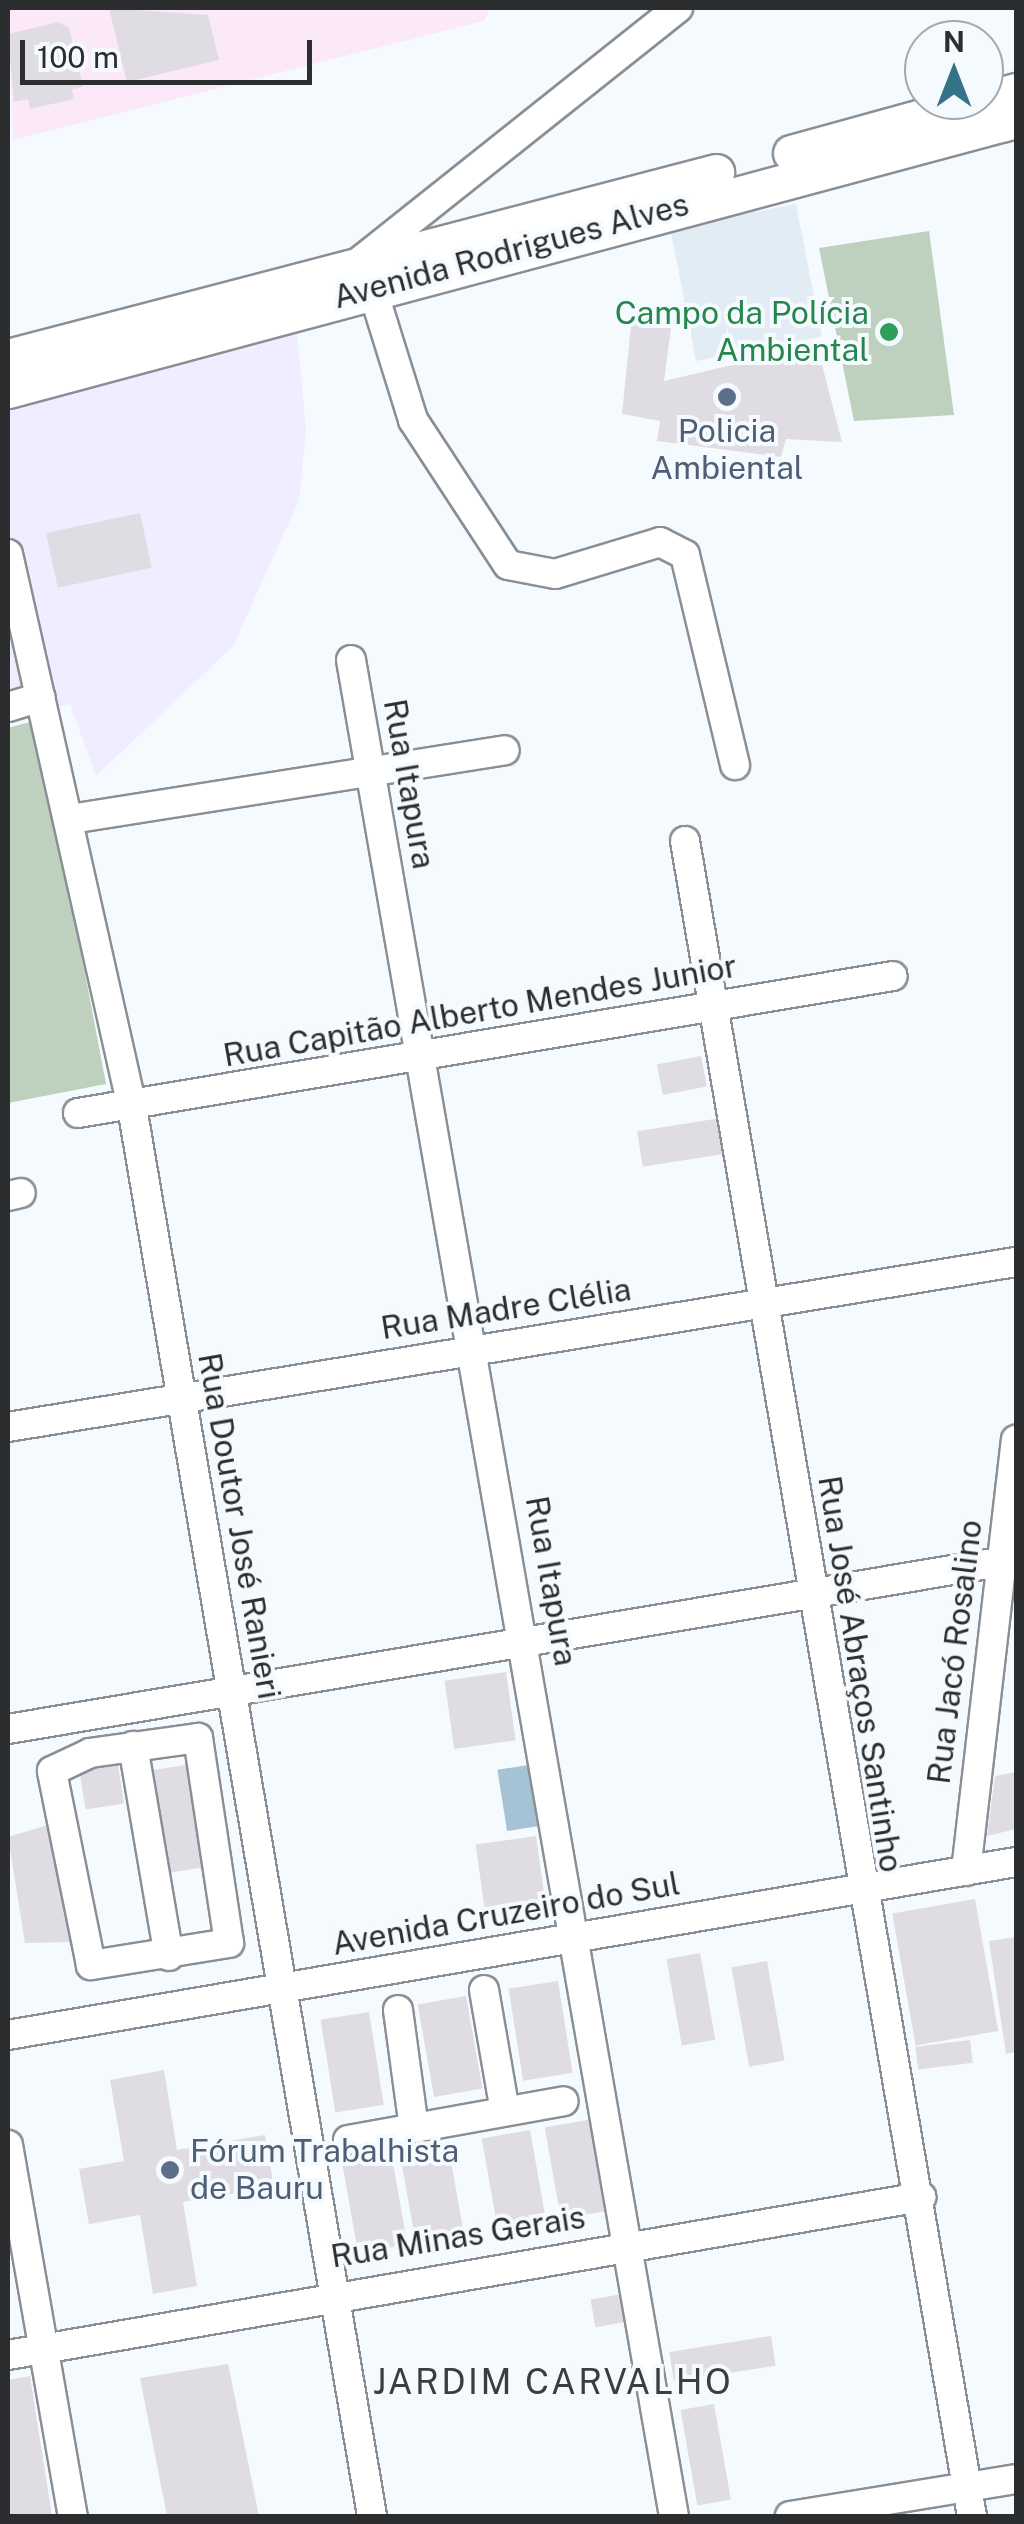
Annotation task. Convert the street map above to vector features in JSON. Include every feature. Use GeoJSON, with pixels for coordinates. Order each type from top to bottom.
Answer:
{"type":"FeatureCollection","features":[{"type":"Feature","properties":{"kind":"main road","name":"Avenida Rodrigues Alves"},"geometry":{"type":"LineString","coordinates":[[8,357],[232,311],[1016,92]]}},
{"type":"Feature","properties":{"kind":"main road","name":"Avenida Rodrigues Alves"},"geometry":{"type":"LineString","coordinates":[[367,274],[1016,120]]}},
{"type":"Feature","properties":{"kind":"main road","name":"Avenida Rodrigues Alves"},"geometry":{"type":"LineString","coordinates":[[8,390],[232,311]]}},
{"type":"Feature","properties":{"kind":"street"},"geometry":{"type":"LineString","coordinates":[[678,8],[367,274],[412,420],[508,565],[554,574],[660,542],[685,555],[735,765]]}},
{"type":"Feature","properties":{"kind":"street","name":"Rua Doutor José Ranieri"},"geometry":{"type":"LineString","coordinates":[[8,554],[132,1108],[372,2516]]}},
{"type":"Feature","properties":{"kind":"street","name":"Rua Itapura"},"geometry":{"type":"LineString","coordinates":[[351,660],[526,1635],[674,2516]]}},
{"type":"Feature","properties":{"kind":"street"},"geometry":{"type":"LineString","coordinates":[[8,706],[41,698]]}},
{"type":"Feature","properties":{"kind":"street"},"geometry":{"type":"LineString","coordinates":[[70,819],[506,750]]}},
{"type":"Feature","properties":{"kind":"street","name":"Rua José Abraços Santinho"},"geometry":{"type":"LineString","coordinates":[[686,841],[758,1303],[817,1589],[860,1888],[921,2197],[972,2516]]}},
{"type":"Feature","properties":{"kind":"street","name":"Rua Capitão Alberto Mendes Junior"},"geometry":{"type":"LineString","coordinates":[[78,1113],[132,1108],[893,976]]}},
{"type":"Feature","properties":{"kind":"street","name":"Rua Madre Clélia"},"geometry":{"type":"LineString","coordinates":[[8,1426],[1016,1262]]}},
{"type":"Feature","properties":{"kind":"street","name":"Rua Jacó Rosalino"},"geometry":{"type":"LineString","coordinates":[[966,1872],[1016,1440]]}},
{"type":"Feature","properties":{"kind":"street"},"geometry":{"type":"LineString","coordinates":[[8,1728],[231,1684],[1000,1562]]}},
{"type":"Feature","properties":{"kind":"street"},"geometry":{"type":"LineString","coordinates":[[85,1713],[90,1753]]}},
{"type":"Feature","properties":{"kind":"street"},"geometry":{"type":"LineString","coordinates":[[191,1736],[203,1748],[230,1937],[224,1947],[103,1966],[85,1958],[52,1771],[90,1753],[191,1736]]}},
{"type":"Feature","properties":{"kind":"street"},"geometry":{"type":"LineString","coordinates":[[133,1746],[168,1956]]}},
{"type":"Feature","properties":{"kind":"street","name":"Avenida Cruzeiro do Sul"},"geometry":{"type":"LineString","coordinates":[[8,2035],[1016,1862]]}},
{"type":"Feature","properties":{"kind":"street"},"geometry":{"type":"LineString","coordinates":[[484,1990],[504,2111]]}},
{"type":"Feature","properties":{"kind":"street"},"geometry":{"type":"LineString","coordinates":[[398,2010],[414,2128]]}},
{"type":"Feature","properties":{"kind":"street"},"geometry":{"type":"LineString","coordinates":[[348,2140],[564,2100]]}},
{"type":"Feature","properties":{"kind":"street"},"geometry":{"type":"LineString","coordinates":[[8,2145],[40,2350],[73,2516]]}},
{"type":"Feature","properties":{"kind":"street","name":"Rua Minas Gerais"},"geometry":{"type":"LineString","coordinates":[[8,2355],[334,2292],[921,2197]]}},
{"type":"Feature","properties":{"kind":"street"},"geometry":{"type":"LineString","coordinates":[[790,2516],[1016,2479]]}},
{"type":"Feature","properties":{"kind":"shaded area"},"geometry":{"type":"Polygon","coordinates":[[[8,8],[490,8],[484,21],[13,140],[8,8]]]}},
{"type":"Feature","properties":{"kind":"shaded area"},"geometry":{"type":"Polygon","coordinates":[[[796,204],[822,337],[696,361],[670,228],[796,204]]]}},
{"type":"Feature","properties":{"kind":"shaded area"},"geometry":{"type":"Polygon","coordinates":[[[297,333],[306,430],[299,500],[233,646],[96,776],[70,704],[8,717],[8,411],[297,333]]]}},
{"type":"Feature","properties":{"kind":"green space","name":"Campo da Polícia Ambiental"},"geometry":{"type":"Polygon","coordinates":[[[929,231],[954,415],[854,421],[819,248],[929,231]]]}},
{"type":"Feature","properties":{"kind":"green space"},"geometry":{"type":"Polygon","coordinates":[[[37,720],[106,1084],[8,1103],[8,728],[37,720]]]}},
{"type":"Feature","properties":{"kind":"water"},"geometry":{"type":"Polygon","coordinates":[[[528,1765],[538,1826],[507,1831],[497,1770],[528,1765]]]}},
{"type":"Feature","properties":{"kind":"building"},"geometry":{"type":"Polygon","coordinates":[[[109,8],[208,15],[219,60],[127,82],[109,8]]]}},
{"type":"Feature","properties":{"kind":"building"},"geometry":{"type":"Polygon","coordinates":[[[58,22],[69,28],[83,87],[72,89],[74,99],[30,109],[28,99],[14,102],[8,34],[58,22]]]}},
{"type":"Feature","properties":{"kind":"building","name":"Policia Ambiental"},"geometry":{"type":"Polygon","coordinates":[[[633,306],[673,313],[664,381],[817,345],[842,442],[786,439],[781,457],[657,441],[660,421],[622,414],[633,306]]]}},
{"type":"Feature","properties":{"kind":"building"},"geometry":{"type":"Polygon","coordinates":[[[140,513],[152,568],[58,588],[46,533],[140,513]]]}},
{"type":"Feature","properties":{"kind":"building"},"geometry":{"type":"Polygon","coordinates":[[[701,1056],[707,1086],[663,1095],[657,1065],[701,1056]]]}},
{"type":"Feature","properties":{"kind":"building"},"geometry":{"type":"Polygon","coordinates":[[[727,1117],[733,1153],[643,1167],[637,1131],[727,1117]]]}},
{"type":"Feature","properties":{"kind":"building"},"geometry":{"type":"Polygon","coordinates":[[[506,1672],[516,1740],[454,1749],[445,1681],[506,1672]]]}},
{"type":"Feature","properties":{"kind":"building"},"geometry":{"type":"Polygon","coordinates":[[[117,1759],[124,1803],[86,1810],[78,1765],[117,1759]]]}},
{"type":"Feature","properties":{"kind":"building"},"geometry":{"type":"Polygon","coordinates":[[[198,1763],[214,1866],[168,1873],[152,1770],[198,1763]]]}},
{"type":"Feature","properties":{"kind":"building"},"geometry":{"type":"Polygon","coordinates":[[[1016,1772],[1016,1829],[987,1836],[995,1776],[1016,1772]]]}},
{"type":"Feature","properties":{"kind":"building"},"geometry":{"type":"Polygon","coordinates":[[[48,1825],[70,1942],[25,1943],[8,1837],[48,1825]]]}},
{"type":"Feature","properties":{"kind":"building"},"geometry":{"type":"Polygon","coordinates":[[[536,1836],[546,1904],[485,1913],[476,1844],[536,1836]]]}},
{"type":"Feature","properties":{"kind":"building"},"geometry":{"type":"Polygon","coordinates":[[[975,1899],[998,2031],[916,2046],[892,1914],[975,1899]]]}},
{"type":"Feature","properties":{"kind":"building"},"geometry":{"type":"Polygon","coordinates":[[[1016,1937],[1016,2052],[1006,2054],[989,1941],[1016,1937]]]}},
{"type":"Feature","properties":{"kind":"building"},"geometry":{"type":"Polygon","coordinates":[[[700,1953],[715,2040],[682,2046],[667,1959],[700,1953]]]}},
{"type":"Feature","properties":{"kind":"building"},"geometry":{"type":"Polygon","coordinates":[[[767,1961],[785,2060],[749,2067],[732,1967],[767,1961]]]}},
{"type":"Feature","properties":{"kind":"building"},"geometry":{"type":"Polygon","coordinates":[[[558,1981],[573,2073],[523,2081],[509,1989],[558,1981]]]}},
{"type":"Feature","properties":{"kind":"building"},"geometry":{"type":"Polygon","coordinates":[[[466,1996],[482,2089],[434,2097],[418,2005],[466,1996]]]}},
{"type":"Feature","properties":{"kind":"building"},"geometry":{"type":"Polygon","coordinates":[[[369,2012],[384,2105],[335,2113],[321,2020],[369,2012]]]}},
{"type":"Feature","properties":{"kind":"building"},"geometry":{"type":"Polygon","coordinates":[[[970,2040],[973,2063],[918,2070],[915,2047],[970,2040]]]}},
{"type":"Feature","properties":{"kind":"building"},"geometry":{"type":"Polygon","coordinates":[[[164,2070],[177,2150],[265,2135],[274,2187],[183,2202],[197,2286],[153,2294],[140,2215],[89,2224],[79,2169],[124,2161],[110,2080],[164,2070]]]}},
{"type":"Feature","properties":{"kind":"building"},"geometry":{"type":"Polygon","coordinates":[[[593,2119],[609,2211],[561,2219],[545,2128],[593,2119]]]}},
{"type":"Feature","properties":{"kind":"building"},"geometry":{"type":"Polygon","coordinates":[[[530,2130],[546,2222],[498,2230],[482,2139],[530,2130]]]}},
{"type":"Feature","properties":{"kind":"building"},"geometry":{"type":"Polygon","coordinates":[[[448,2144],[464,2236],[416,2244],[400,2153],[448,2144]]]}},
{"type":"Feature","properties":{"kind":"building"},"geometry":{"type":"Polygon","coordinates":[[[391,2152],[407,2245],[358,2253],[342,2161],[391,2152]]]}},
{"type":"Feature","properties":{"kind":"building"},"geometry":{"type":"Polygon","coordinates":[[[628,2293],[633,2321],[595,2327],[591,2300],[628,2293]]]}},
{"type":"Feature","properties":{"kind":"building"},"geometry":{"type":"Polygon","coordinates":[[[771,2336],[776,2366],[674,2382],[669,2352],[771,2336]]]}},
{"type":"Feature","properties":{"kind":"building"},"geometry":{"type":"Polygon","coordinates":[[[228,2364],[259,2516],[167,2516],[140,2378],[228,2364]]]}},
{"type":"Feature","properties":{"kind":"building"},"geometry":{"type":"Polygon","coordinates":[[[30,2376],[52,2516],[8,2516],[8,2380],[30,2376]]]}},
{"type":"Feature","properties":{"kind":"building"},"geometry":{"type":"Polygon","coordinates":[[[714,2404],[731,2500],[697,2505],[681,2410],[714,2404]]]}},
{"type":"Feature","properties":{"kind":"place","name":"Campo da Polícia Ambiental"},"geometry":{"type":"Point","coordinates":[889,332]}},
{"type":"Feature","properties":{"kind":"place","name":"Policia Ambiental"},"geometry":{"type":"Point","coordinates":[727,397]}},
{"type":"Feature","properties":{"kind":"place","name":"Fórum Trabalhista de Bauru"},"geometry":{"type":"Point","coordinates":[170,2170]}},
{"type":"Feature","properties":{"kind":"district","name":"JARDIM CARVALHO"},"geometry":{"type":"Point","coordinates":[553,2382]}}]}
